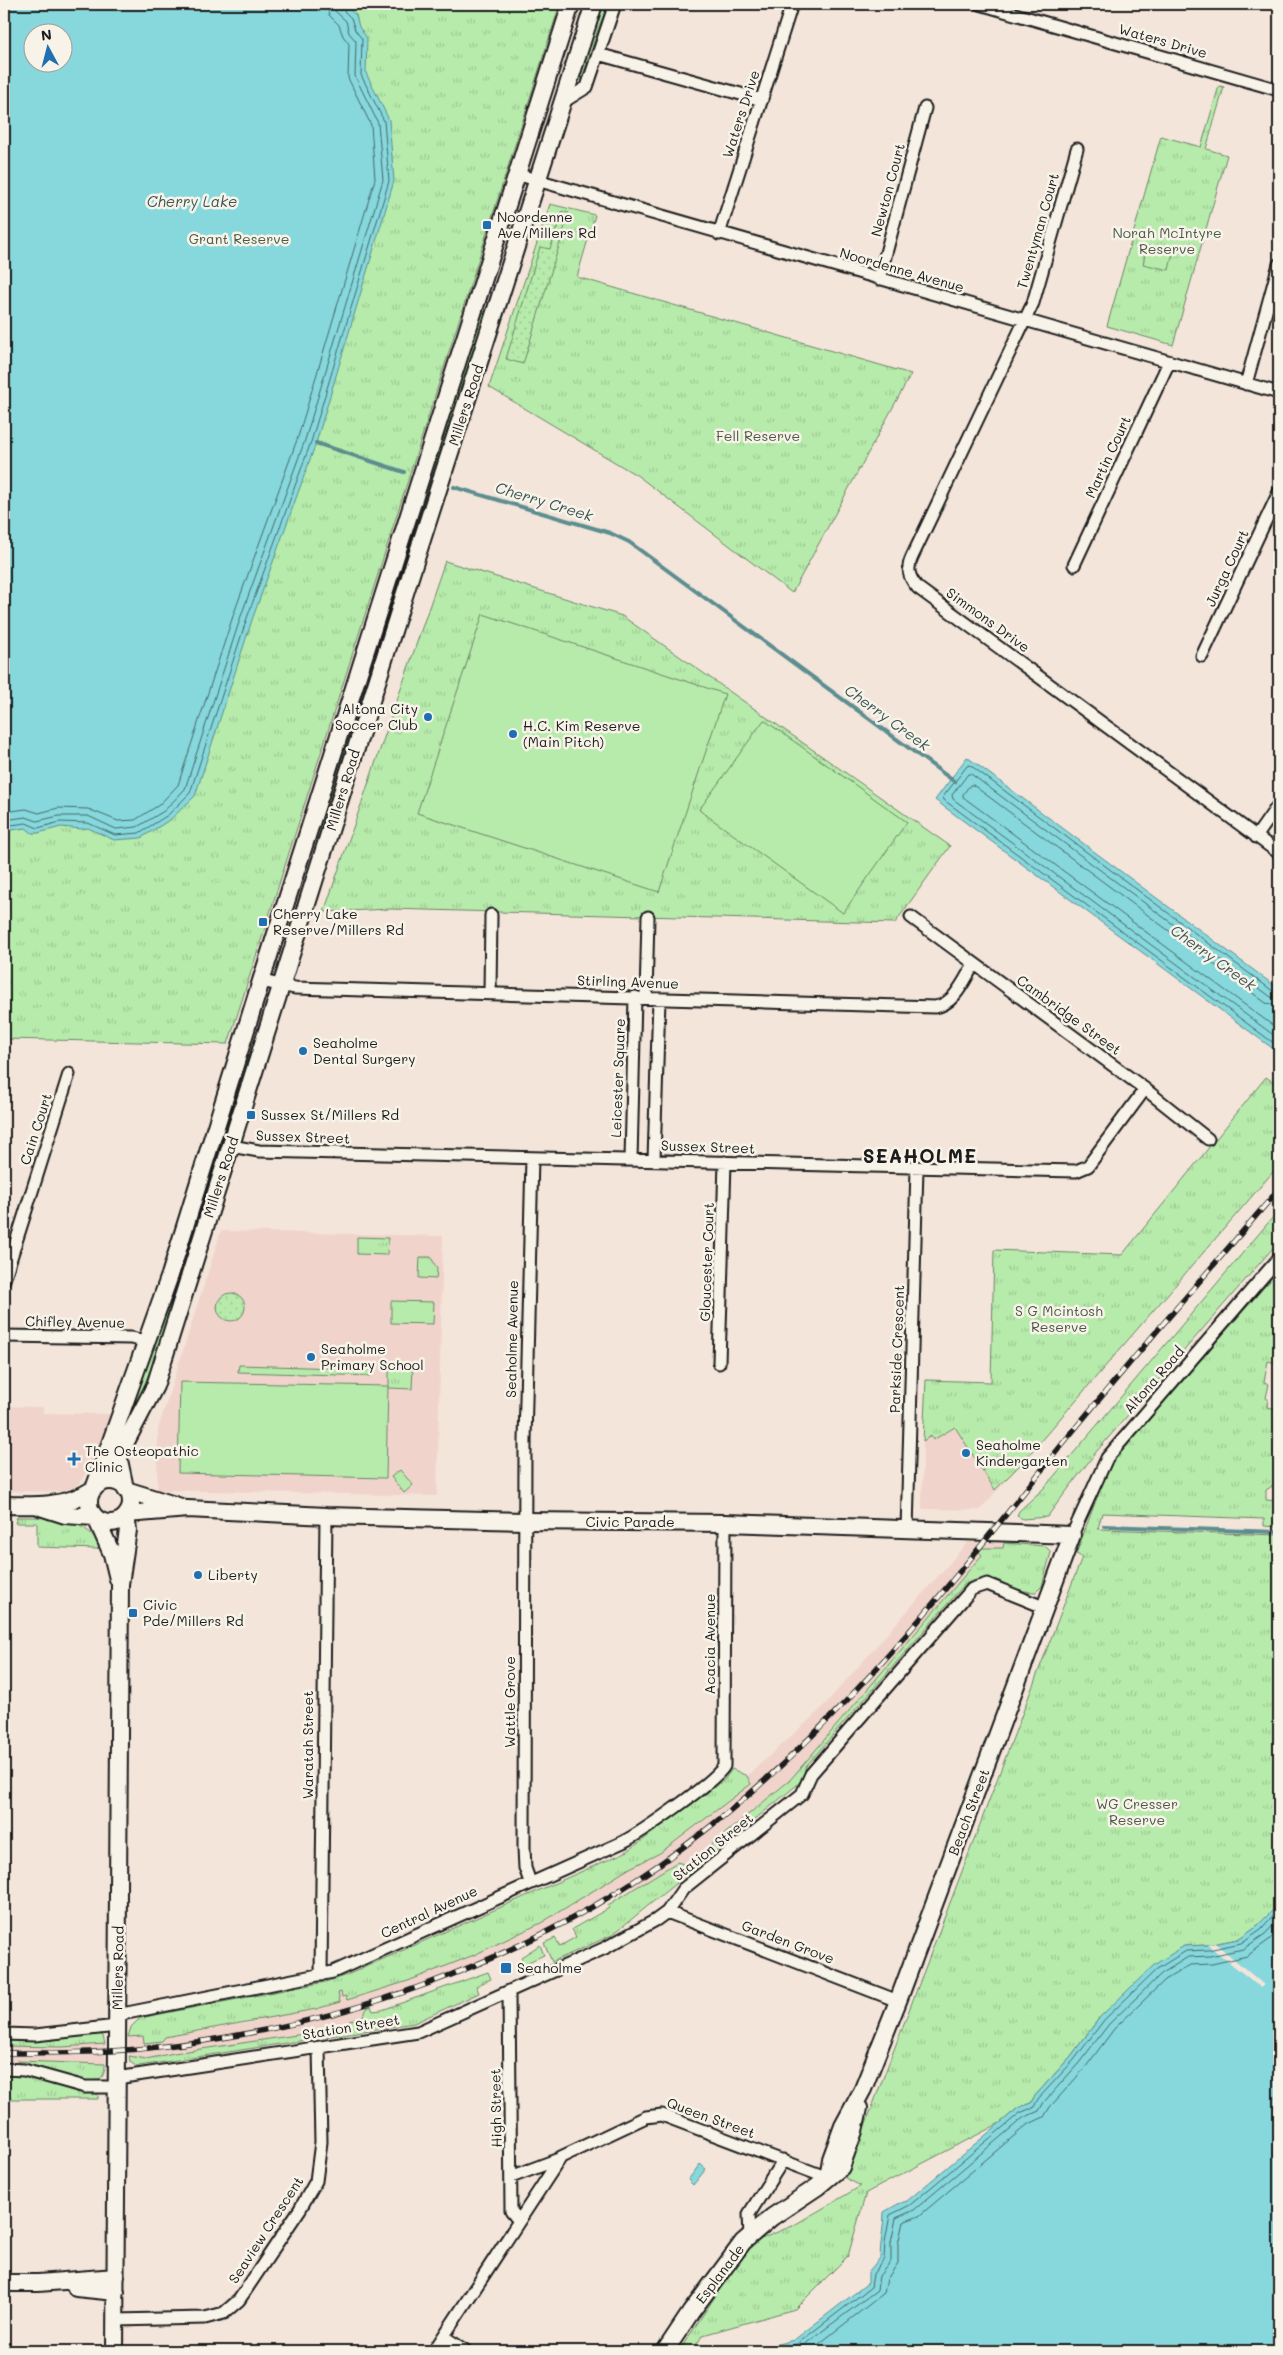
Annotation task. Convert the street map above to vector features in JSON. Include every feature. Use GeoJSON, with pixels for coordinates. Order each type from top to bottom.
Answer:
{"type":"FeatureCollection","features":[{"type":"Feature","properties":{"kind":"main road","name":"Millers Road"},"geometry":{"type":"LineString","coordinates":[[93,1489],[170,1275],[260,981],[571,4]]}},
{"type":"Feature","properties":{"kind":"main road","name":"Millers Road"},"geometry":{"type":"LineString","coordinates":[[126,1489],[119,1460],[120,1453],[155,1386],[408,583],[594,4]]}},
{"type":"Feature","properties":{"kind":"main road"},"geometry":{"type":"LineString","coordinates":[[4,1505],[35,1506],[66,1501],[84,1496],[98,1485],[109,1481],[126,1489],[131,1502],[126,1515],[114,1523],[101,1522],[95,1517],[88,1501],[93,1489]]}},
{"type":"Feature","properties":{"kind":"main road","name":"Civic Parade"},"geometry":{"type":"LineString","coordinates":[[126,1489],[188,1509]]}},
{"type":"Feature","properties":{"kind":"main road"},"geometry":{"type":"LineString","coordinates":[[35,1506],[65,1515],[95,1517]]}},
{"type":"Feature","properties":{"kind":"main road","name":"Civic Parade"},"geometry":{"type":"LineString","coordinates":[[126,1515],[188,1509],[326,1516],[525,1521],[725,1523],[1072,1535]]}},
{"type":"Feature","properties":{"kind":"main road","name":"Millers Road"},"geometry":{"type":"LineString","coordinates":[[115,2351],[120,1584],[128,1530],[126,1515]]}},
{"type":"Feature","properties":{"kind":"main road","name":"Millers Road"},"geometry":{"type":"LineString","coordinates":[[95,1517],[112,1554],[120,1584]]}},
{"type":"Feature","properties":{"kind":"main road","name":"Beach Street"},"geometry":{"type":"LineString","coordinates":[[828,2178],[831,2159],[843,2126],[863,2088],[898,2001],[1072,1535]]}},
{"type":"Feature","properties":{"kind":"main road","name":"Esplanade"},"geometry":{"type":"LineString","coordinates":[[665,2351],[691,2312],[727,2245],[772,2217],[828,2178]]}},
{"type":"Feature","properties":{"kind":"main road"},"geometry":{"type":"LineString","coordinates":[[4,2283],[116,2284]]}},
{"type":"Feature","properties":{"kind":"street"},"geometry":{"type":"LineString","coordinates":[[563,102],[587,87],[615,4]]}},
{"type":"Feature","properties":{"kind":"street","name":"Waters Drive"},"geometry":{"type":"LineString","coordinates":[[719,234],[792,4]]}},
{"type":"Feature","properties":{"kind":"street","name":"Waters Drive"},"geometry":{"type":"LineString","coordinates":[[980,4],[1279,90]]}},
{"type":"Feature","properties":{"kind":"street"},"geometry":{"type":"LineString","coordinates":[[598,54],[762,100]]}},
{"type":"Feature","properties":{"kind":"street","name":"Newton Court"},"geometry":{"type":"LineString","coordinates":[[879,279],[926,108]]}},
{"type":"Feature","properties":{"kind":"street","name":"Twentyman Court"},"geometry":{"type":"LineString","coordinates":[[1025,320],[1032,303],[1077,149]]}},
{"type":"Feature","properties":{"kind":"street","name":"Noordenne Avenue"},"geometry":{"type":"LineString","coordinates":[[516,174],[719,234],[1279,393]]}},
{"type":"Feature","properties":{"kind":"street"},"geometry":{"type":"LineString","coordinates":[[1246,384],[1279,264]]}},
{"type":"Feature","properties":{"kind":"street","name":"Simmons Drive"},"geometry":{"type":"LineString","coordinates":[[1025,320],[908,566],[912,581],[1279,853]]}},
{"type":"Feature","properties":{"kind":"street","name":"Martin Court"},"geometry":{"type":"LineString","coordinates":[[1074,565],[1169,362]]}},
{"type":"Feature","properties":{"kind":"street","name":"Jurga Court"},"geometry":{"type":"LineString","coordinates":[[1202,656],[1279,492]]}},
{"type":"Feature","properties":{"kind":"street"},"geometry":{"type":"LineString","coordinates":[[1256,836],[1279,804]]}},
{"type":"Feature","properties":{"kind":"street"},"geometry":{"type":"LineString","coordinates":[[490,993],[491,915]]}},
{"type":"Feature","properties":{"kind":"street","name":"Leicester Square"},"geometry":{"type":"LineString","coordinates":[[631,1160],[648,917]]}},
{"type":"Feature","properties":{"kind":"street","name":"Cambridge Street"},"geometry":{"type":"LineString","coordinates":[[911,917],[1145,1089],[1208,1139]]}},
{"type":"Feature","properties":{"kind":"street","name":"Stirling Avenue"},"geometry":{"type":"LineString","coordinates":[[260,981],[295,988],[935,1007],[944,1006],[950,1001],[974,964]]}},
{"type":"Feature","properties":{"kind":"street"},"geometry":{"type":"LineString","coordinates":[[654,1160],[659,999]]}},
{"type":"Feature","properties":{"kind":"street","name":"Cain Court"},"geometry":{"type":"LineString","coordinates":[[4,1280],[69,1074]]}},
{"type":"Feature","properties":{"kind":"street","name":"Sussex Street"},"geometry":{"type":"LineString","coordinates":[[231,1146],[259,1151],[1076,1172],[1083,1170],[1145,1089]]}},
{"type":"Feature","properties":{"kind":"street","name":"Seaholme Avenue"},"geometry":{"type":"LineString","coordinates":[[525,1521],[525,1441],[532,1158]]}},
{"type":"Feature","properties":{"kind":"street","name":"Gloucester Court"},"geometry":{"type":"LineString","coordinates":[[719,1363],[725,1162]]}},
{"type":"Feature","properties":{"kind":"street","name":"Parkside Crescent"},"geometry":{"type":"LineString","coordinates":[[907,1530],[917,1168]]}},
{"type":"Feature","properties":{"kind":"street","name":"Altona Road"},"geometry":{"type":"LineString","coordinates":[[1072,1535],[1107,1458],[1279,1258]]}},
{"type":"Feature","properties":{"kind":"street","name":"Chifley Avenue"},"geometry":{"type":"LineString","coordinates":[[4,1336],[131,1338],[146,1340]]}},
{"type":"Feature","properties":{"kind":"street","name":"Waratah Street"},"geometry":{"type":"LineString","coordinates":[[321,1975],[326,1516]]}},
{"type":"Feature","properties":{"kind":"street","name":"Wattle Grove"},"geometry":{"type":"LineString","coordinates":[[525,1521],[524,1848],[525,1868],[530,1882]]}},
{"type":"Feature","properties":{"kind":"street","name":"Acacia Avenue"},"geometry":{"type":"LineString","coordinates":[[724,1766],[725,1523]]}},
{"type":"Feature","properties":{"kind":"street","name":"Station Street"},"geometry":{"type":"LineString","coordinates":[[4,2069],[24,2070],[85,2087],[418,2032],[509,1992],[637,1931],[667,1912],[683,1890],[802,1794],[811,1774],[972,1589],[987,1584],[1046,1608]]}},
{"type":"Feature","properties":{"kind":"street","name":"Central Avenue"},"geometry":{"type":"LineString","coordinates":[[4,2034],[35,2035],[117,2020],[333,1972],[641,1832],[714,1778],[724,1766]]}},
{"type":"Feature","properties":{"kind":"street","name":"Garden Grove"},"geometry":{"type":"LineString","coordinates":[[667,1912],[898,2001]]}},
{"type":"Feature","properties":{"kind":"street","name":"High Street"},"geometry":{"type":"LineString","coordinates":[[509,1992],[511,2211],[519,2221]]}},
{"type":"Feature","properties":{"kind":"street","name":"Seaview Crescent"},"geometry":{"type":"LineString","coordinates":[[116,2320],[216,2316],[232,2308],[239,2300],[300,2209],[316,2181],[321,2142],[319,2048]]}},
{"type":"Feature","properties":{"kind":"street","name":"Queen Street"},"geometry":{"type":"LineString","coordinates":[[434,2351],[560,2159],[567,2153],[646,2117],[657,2114],[828,2178]]}},
{"type":"Feature","properties":{"kind":"street","name":"Queen Street"},"geometry":{"type":"LineString","coordinates":[[511,2177],[560,2159]]}},
{"type":"Feature","properties":{"kind":"street","name":"Esplanade"},"geometry":{"type":"LineString","coordinates":[[749,2232],[750,2212],[783,2160]]}},
{"type":"Feature","properties":{"kind":"street"},"geometry":{"type":"LineString","coordinates":[[444,2337],[466,2351]]}},
{"type":"Feature","properties":{"kind":"shaded area","name":"Seaholme Primary School"},"geometry":{"type":"Polygon","coordinates":[[[221,1231],[443,1236],[437,1496],[157,1490],[158,1429],[221,1231]]]}},
{"type":"Feature","properties":{"kind":"shaded area"},"geometry":{"type":"Polygon","coordinates":[[[4,1406],[43,1407],[43,1413],[110,1414],[96,1454],[79,1485],[62,1492],[4,1491],[4,1406]]]}},
{"type":"Feature","properties":{"kind":"shaded area","name":"Seaholme Kindergarten"},"geometry":{"type":"Polygon","coordinates":[[[955,1427],[1020,1465],[980,1510],[922,1509],[923,1441],[931,1435],[933,1440],[955,1427]]]}},
{"type":"Feature","properties":{"kind":"shaded area"},"geometry":{"type":"Polygon","coordinates":[[[968,1542],[1004,1543],[1003,1548],[982,1555],[790,1780],[687,1865],[676,1862],[633,1890],[631,1887],[590,1912],[501,1957],[429,1987],[368,2007],[362,2017],[351,2027],[174,2053],[149,2059],[129,2056],[128,2037],[143,2036],[145,2043],[162,2041],[165,2037],[254,2022],[341,1992],[346,1996],[347,2000],[660,1853],[751,1784],[747,1776],[820,1710],[968,1542]]]}},
{"type":"Feature","properties":{"kind":"shaded area"},"geometry":{"type":"Polygon","coordinates":[[[105,2044],[105,2064],[4,2061],[4,2046],[62,2047],[105,2044]]]}},
{"type":"Feature","properties":{"kind":"green space","name":"Cherry Lake"},"geometry":{"type":"Polygon","coordinates":[[[4,4],[560,4],[228,1044],[4,1039],[4,4]]]}},
{"type":"Feature","properties":{"kind":"green space"},"geometry":{"type":"Polygon","coordinates":[[[603,4],[608,4],[582,79],[579,81],[603,4]]]}},
{"type":"Feature","properties":{"kind":"green space","name":"Norah McIntyre Reserve"},"geometry":{"type":"Polygon","coordinates":[[[1219,86],[1224,87],[1206,149],[1227,155],[1173,345],[1107,326],[1161,136],[1201,147],[1219,86]]]}},
{"type":"Feature","properties":{"kind":"green space","name":"Fell Reserve"},"geometry":{"type":"Polygon","coordinates":[[[550,204],[595,215],[577,277],[911,374],[792,593],[638,476],[489,387],[550,204]]]}},
{"type":"Feature","properties":{"kind":"green space"},"geometry":{"type":"Polygon","coordinates":[[[562,211],[569,213],[523,364],[506,359],[540,247],[550,249],[562,211]]]}},
{"type":"Feature","properties":{"kind":"green space"},"geometry":{"type":"Polygon","coordinates":[[[1147,246],[1173,252],[1169,270],[1143,264],[1147,246]]]}},
{"type":"Feature","properties":{"kind":"green space"},"geometry":{"type":"Polygon","coordinates":[[[484,311],[487,312],[325,818],[319,835],[311,846],[473,335],[484,311]]]}},
{"type":"Feature","properties":{"kind":"green space"},"geometry":{"type":"Polygon","coordinates":[[[445,561],[622,616],[950,846],[895,923],[390,909],[324,912],[445,561]]]}},
{"type":"Feature","properties":{"kind":"green space"},"geometry":{"type":"Polygon","coordinates":[[[483,614],[725,694],[659,892],[417,813],[483,614]]]}},
{"type":"Feature","properties":{"kind":"green space"},"geometry":{"type":"Polygon","coordinates":[[[764,720],[907,822],[843,913],[699,810],[764,720]]]}},
{"type":"Feature","properties":{"kind":"green space"},"geometry":{"type":"Polygon","coordinates":[[[249,1055],[155,1358],[137,1403],[133,1402],[238,1084],[249,1055]]]}},
{"type":"Feature","properties":{"kind":"green space","name":"S G Mcintosh Reserve"},"geometry":{"type":"Polygon","coordinates":[[[1266,1077],[1279,1086],[1279,1165],[1020,1465],[995,1490],[955,1427],[933,1440],[931,1436],[923,1441],[926,1380],[991,1382],[994,1250],[1122,1255],[1266,1077]]]}},
{"type":"Feature","properties":{"kind":"green space"},"geometry":{"type":"Polygon","coordinates":[[[1279,1210],[1279,1241],[1096,1452],[1047,1517],[1023,1519],[1017,1516],[1019,1511],[1044,1488],[1279,1210]]]}},
{"type":"Feature","properties":{"kind":"green space"},"geometry":{"type":"Polygon","coordinates":[[[357,1237],[388,1238],[387,1255],[357,1254],[357,1237]]]}},
{"type":"Feature","properties":{"kind":"green space"},"geometry":{"type":"Polygon","coordinates":[[[420,1257],[431,1257],[437,1269],[436,1279],[419,1278],[420,1257]]]}},
{"type":"Feature","properties":{"kind":"green space","name":"WG Cresser Reserve"},"geometry":{"type":"Polygon","coordinates":[[[1279,1270],[1279,1364],[1268,1361],[1264,1382],[1269,1384],[1266,1398],[1268,1399],[1267,1407],[1279,1409],[1279,1482],[1266,1490],[1266,1500],[1279,1501],[1279,1527],[1264,1526],[1264,1519],[1102,1513],[1098,1529],[1279,1535],[1279,1899],[1274,1909],[1258,1925],[1238,1939],[1208,1945],[1184,1946],[1100,2017],[1071,2056],[1034,2097],[1031,2103],[1018,2108],[1000,2123],[866,2193],[848,2256],[795,2309],[703,2335],[692,2351],[679,2351],[730,2274],[746,2252],[759,2240],[796,2224],[861,2186],[845,2178],[1082,1557],[1076,1554],[1109,1465],[1279,1270]]]}},
{"type":"Feature","properties":{"kind":"green space"},"geometry":{"type":"Polygon","coordinates":[[[231,1293],[241,1297],[245,1307],[241,1317],[231,1321],[221,1317],[217,1307],[221,1297],[231,1293]]]}},
{"type":"Feature","properties":{"kind":"green space"},"geometry":{"type":"Polygon","coordinates":[[[391,1301],[434,1302],[433,1324],[391,1323],[391,1301]]]}},
{"type":"Feature","properties":{"kind":"green space"},"geometry":{"type":"Polygon","coordinates":[[[239,1365],[372,1369],[372,1376],[238,1372],[239,1365]]]}},
{"type":"Feature","properties":{"kind":"green space"},"geometry":{"type":"Polygon","coordinates":[[[389,1365],[413,1366],[412,1389],[389,1388],[389,1365]]]}},
{"type":"Feature","properties":{"kind":"green space"},"geometry":{"type":"Polygon","coordinates":[[[180,1382],[388,1386],[386,1478],[178,1473],[180,1382]]]}},
{"type":"Feature","properties":{"kind":"green space"},"geometry":{"type":"Polygon","coordinates":[[[400,1470],[413,1485],[404,1493],[391,1477],[400,1470]]]}},
{"type":"Feature","properties":{"kind":"green space"},"geometry":{"type":"Polygon","coordinates":[[[17,1517],[52,1518],[74,1523],[93,1535],[101,1545],[97,1549],[37,1547],[37,1523],[15,1523],[17,1517]]]}},
{"type":"Feature","properties":{"kind":"green space"},"geometry":{"type":"Polygon","coordinates":[[[1004,1543],[1045,1546],[1051,1552],[1042,1586],[1036,1592],[1025,1591],[993,1579],[985,1578],[964,1585],[806,1766],[804,1777],[797,1785],[612,1935],[552,1962],[544,1943],[555,1938],[560,1946],[576,1937],[572,1929],[609,1908],[608,1905],[677,1862],[687,1865],[790,1780],[982,1555],[979,1552],[982,1548],[1003,1548],[1004,1543]]]}},
{"type":"Feature","properties":{"kind":"green space"},"geometry":{"type":"Polygon","coordinates":[[[732,1769],[747,1776],[751,1784],[660,1853],[630,1868],[541,1923],[474,1955],[408,1981],[347,2000],[346,1996],[342,1997],[341,1992],[338,1993],[340,2002],[316,2009],[165,2037],[162,2041],[144,2043],[143,2036],[128,2037],[131,2027],[140,2018],[325,1982],[347,1975],[628,1851],[724,1780],[732,1769]]]}},
{"type":"Feature","properties":{"kind":"green space"},"geometry":{"type":"Polygon","coordinates":[[[540,1945],[544,1955],[524,1964],[521,1957],[540,1945]]]}},
{"type":"Feature","properties":{"kind":"green space"},"geometry":{"type":"Polygon","coordinates":[[[488,1972],[491,1979],[476,1986],[479,1993],[414,2023],[139,2066],[139,2068],[130,2062],[129,2056],[146,2059],[174,2053],[351,2027],[349,2021],[362,2017],[368,2007],[371,2006],[373,2011],[382,2010],[488,1972]]]}},
{"type":"Feature","properties":{"kind":"green space"},"geometry":{"type":"Polygon","coordinates":[[[98,2033],[103,2036],[105,2044],[62,2047],[4,2046],[4,2040],[42,2040],[98,2033]]]}},
{"type":"Feature","properties":{"kind":"green space"},"geometry":{"type":"Polygon","coordinates":[[[17,2061],[105,2064],[105,2066],[104,2074],[101,2078],[92,2082],[57,2075],[17,2061]]]}},
{"type":"Feature","properties":{"kind":"green space"},"geometry":{"type":"Polygon","coordinates":[[[4,2074],[22,2074],[76,2092],[98,2094],[98,2099],[7,2099],[7,2078],[4,2077],[4,2074]]]}},
{"type":"Feature","properties":{"kind":"water","name":"Cherry Lake"},"geometry":{"type":"Polygon","coordinates":[[[4,4],[343,4],[356,15],[359,27],[367,38],[366,73],[389,120],[394,181],[316,443],[252,620],[195,796],[171,819],[141,838],[114,840],[88,828],[61,827],[32,833],[26,828],[4,831],[4,4]]]}},
{"type":"Feature","properties":{"kind":"water"},"geometry":{"type":"Polygon","coordinates":[[[967,757],[1279,989],[1279,1053],[935,800],[967,757]]]}},
{"type":"Feature","properties":{"kind":"water"},"geometry":{"type":"Polygon","coordinates":[[[1279,1899],[1279,2351],[749,2351],[794,2340],[868,2283],[868,2272],[880,2258],[884,2212],[907,2201],[1018,2108],[1031,2103],[1034,2097],[1071,2056],[1100,2017],[1154,1965],[1184,1946],[1208,1945],[1238,1939],[1258,1925],[1274,1909],[1279,1899]]]}},
{"type":"Feature","properties":{"kind":"water"},"geometry":{"type":"Polygon","coordinates":[[[700,2164],[706,2169],[693,2185],[688,2180],[700,2164]]]}},
{"type":"Feature","properties":{"kind":"pier"},"geometry":{"type":"Polygon","coordinates":[[[1215,1943],[1264,1985],[1261,1988],[1208,1945],[1215,1943]]]}},
{"type":"Feature","properties":{"kind":"waterway","name":"Cherry Creek"},"geometry":{"type":"LineString","coordinates":[[316,443],[404,472]]}},
{"type":"Feature","properties":{"kind":"waterway","name":"Cherry Creek"},"geometry":{"type":"LineString","coordinates":[[454,487],[610,533],[629,542],[955,782]]}},
{"type":"Feature","properties":{"kind":"waterway"},"geometry":{"type":"LineString","coordinates":[[1104,1526],[1279,1532]]}},
{"type":"Feature","properties":{"kind":"railway"},"geometry":{"type":"LineString","coordinates":[[4,2053],[95,2052],[149,2048],[220,2038],[291,2024],[361,2006],[429,1983],[496,1956],[560,1925],[623,1889],[682,1848],[737,1805],[789,1758],[886,1658],[977,1551],[1090,1410],[1279,1189]]}},
{"type":"Feature","properties":{"kind":"place","name":"Noordenne Ave/Millers Rd"},"geometry":{"type":"Point","coordinates":[487,225]}},
{"type":"Feature","properties":{"kind":"place","name":"Altona City Soccer Club"},"geometry":{"type":"Point","coordinates":[428,717]}},
{"type":"Feature","properties":{"kind":"place","name":"H.C. Kim Reserve (Main Pitch)"},"geometry":{"type":"Point","coordinates":[513,734]}},
{"type":"Feature","properties":{"kind":"place","name":"Cherry Lake Reserve/Millers Rd"},"geometry":{"type":"Point","coordinates":[263,922]}},
{"type":"Feature","properties":{"kind":"place","name":"Seaholme Dental Surgery"},"geometry":{"type":"Point","coordinates":[303,1051]}},
{"type":"Feature","properties":{"kind":"place","name":"Sussex St/Millers Rd"},"geometry":{"type":"Point","coordinates":[251,1115]}},
{"type":"Feature","properties":{"kind":"place","name":"Seaholme Primary School"},"geometry":{"type":"Point","coordinates":[311,1357]}},
{"type":"Feature","properties":{"kind":"place","name":"Seaholme Kindergarten"},"geometry":{"type":"Point","coordinates":[966,1453]}},
{"type":"Feature","properties":{"kind":"place","name":"The Osteopathic Clinic"},"geometry":{"type":"Point","coordinates":[74,1459]}},
{"type":"Feature","properties":{"kind":"place","name":"Liberty"},"geometry":{"type":"Point","coordinates":[198,1575]}},
{"type":"Feature","properties":{"kind":"place","name":"Civic Pde/Millers Rd"},"geometry":{"type":"Point","coordinates":[133,1613]}},
{"type":"Feature","properties":{"kind":"place","name":"Seaholme"},"geometry":{"type":"Point","coordinates":[506,1968]}},
{"type":"Feature","properties":{"kind":"district","name":"SEAHOLME"},"geometry":{"type":"Point","coordinates":[920,1156]}},
{"type":"Feature","properties":{"kind":"park label","name":"Grant Reserve"},"geometry":{"type":"Point","coordinates":[239,239]}}]}
